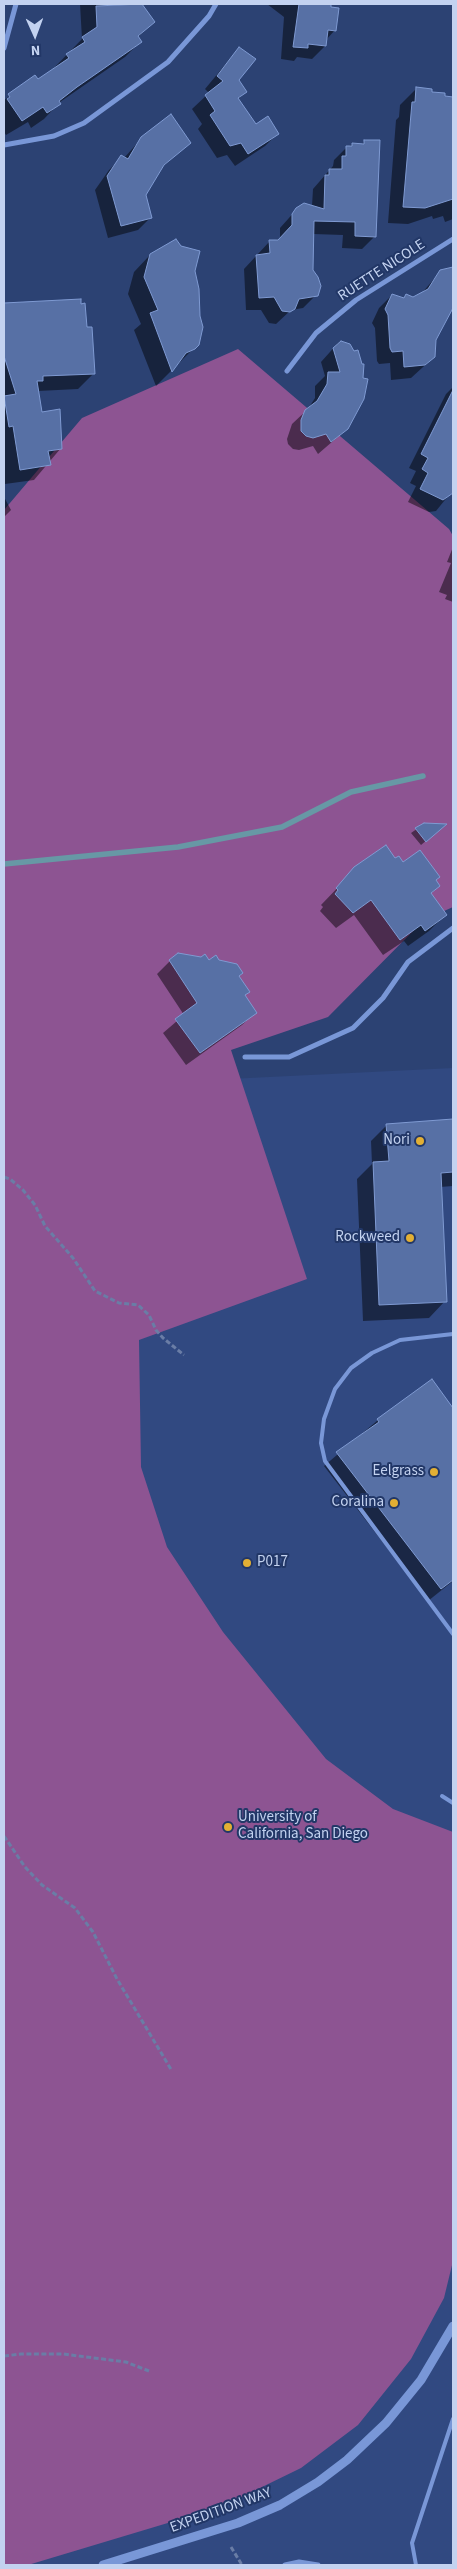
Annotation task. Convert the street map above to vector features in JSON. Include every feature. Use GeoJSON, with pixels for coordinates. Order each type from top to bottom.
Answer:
{"type":"FeatureCollection","features":[{"type":"Feature","properties":{"kind":"street"},"geometry":{"type":"LineString","coordinates":[[4,48],[16,4]]}},
{"type":"Feature","properties":{"kind":"street"},"geometry":{"type":"LineString","coordinates":[[4,145],[54,136],[84,123],[168,62],[209,16],[216,4]]}},
{"type":"Feature","properties":{"kind":"street","name":"RUETTE NICOLE"},"geometry":{"type":"LineString","coordinates":[[287,370],[316,333],[356,300],[453,239]]}},
{"type":"Feature","properties":{"kind":"street"},"geometry":{"type":"LineString","coordinates":[[245,1057],[289,1057],[353,1028],[383,998],[408,962],[453,928]]}},
{"type":"Feature","properties":{"kind":"street","name":"EXPEDITION WAY"},"geometry":{"type":"LineString","coordinates":[[103,2565],[238,2523],[280,2505],[318,2482],[347,2460],[386,2423],[421,2380],[453,2326]]}},
{"type":"Feature","properties":{"kind":"street"},"geometry":{"type":"LineString","coordinates":[[285,2565],[299,2562],[318,2565]]}},
{"type":"Feature","properties":{"kind":"lane"},"geometry":{"type":"LineString","coordinates":[[453,1334],[400,1340],[372,1353],[351,1368],[334,1390],[324,1419],[321,1443],[325,1461],[453,1634]]}},
{"type":"Feature","properties":{"kind":"lane"},"geometry":{"type":"LineString","coordinates":[[442,1796],[453,1803]]}},
{"type":"Feature","properties":{"kind":"lane"},"geometry":{"type":"LineString","coordinates":[[416,2565],[412,2543],[453,2419]]}},
{"type":"Feature","properties":{"kind":"path"},"geometry":{"type":"LineString","coordinates":[[4,1177],[10,1178],[35,1205],[45,1226],[73,1258],[95,1291],[119,1302],[138,1305],[149,1315],[163,1338],[184,1355]]}},
{"type":"Feature","properties":{"kind":"path"},"geometry":{"type":"LineString","coordinates":[[4,1836],[42,1886],[75,1908],[93,1932],[117,1979],[172,2071]]}},
{"type":"Feature","properties":{"kind":"path"},"geometry":{"type":"LineString","coordinates":[[4,2356],[63,2354],[126,2362],[148,2371]]}},
{"type":"Feature","properties":{"kind":"path"},"geometry":{"type":"LineString","coordinates":[[231,2547],[242,2565]]}},
{"type":"Feature","properties":{"kind":"shaded area","name":"University of California, San Diego"},"geometry":{"type":"Polygon","coordinates":[[[238,349],[449,529],[453,536],[453,907],[424,920],[328,1017],[231,1050],[307,1279],[139,1340],[141,1467],[167,1547],[223,1632],[326,1759],[393,1809],[453,1832],[453,2261],[444,2298],[411,2359],[358,2425],[301,2468],[221,2507],[28,2565],[4,2565],[4,510],[82,418],[238,349]]]}},
{"type":"Feature","properties":{"kind":"shaded area","name":"University of California, San Diego"},"geometry":{"type":"Polygon","coordinates":[[[453,1068],[453,2565],[4,2565],[4,1090],[453,1068]]]}},
{"type":"Feature","properties":{"kind":"building"},"geometry":{"type":"Polygon","coordinates":[[[142,4],[155,22],[138,36],[142,42],[77,87],[59,101],[61,104],[47,113],[43,107],[22,121],[7,99],[10,97],[8,94],[35,75],[38,79],[69,58],[66,54],[85,42],[82,37],[97,27],[96,6],[142,4]]]}},
{"type":"Feature","properties":{"kind":"building"},"geometry":{"type":"Polygon","coordinates":[[[299,4],[331,4],[331,7],[339,8],[336,31],[328,30],[326,46],[308,44],[308,48],[293,47],[299,4]]]}},
{"type":"Feature","properties":{"kind":"building"},"geometry":{"type":"Polygon","coordinates":[[[239,47],[256,59],[239,80],[247,92],[238,98],[256,124],[268,116],[279,134],[248,154],[241,143],[230,146],[210,115],[215,111],[205,95],[223,81],[217,76],[239,47]]]}},
{"type":"Feature","properties":{"kind":"building"},"geometry":{"type":"Polygon","coordinates":[[[416,87],[432,89],[432,92],[445,93],[445,96],[453,97],[453,199],[425,208],[403,207],[412,102],[415,102],[416,87]]]}},
{"type":"Feature","properties":{"kind":"building"},"geometry":{"type":"Polygon","coordinates":[[[171,114],[191,143],[164,165],[146,195],[152,218],[121,226],[107,176],[121,155],[128,159],[141,137],[171,114]]]}},
{"type":"Feature","properties":{"kind":"building"},"geometry":{"type":"Polygon","coordinates":[[[364,140],[380,140],[376,237],[355,236],[355,222],[314,221],[313,270],[321,286],[318,296],[299,299],[295,309],[290,312],[282,311],[274,297],[259,298],[256,255],[270,253],[269,240],[278,240],[292,225],[292,214],[296,208],[304,203],[324,209],[325,175],[329,175],[329,169],[342,169],[342,156],[346,156],[346,146],[352,146],[352,143],[364,144],[364,140]]]}},
{"type":"Feature","properties":{"kind":"building"},"geometry":{"type":"Polygon","coordinates":[[[176,239],[181,246],[200,251],[195,271],[203,327],[199,345],[186,353],[172,372],[150,313],[158,310],[144,277],[150,254],[176,239]]]}},
{"type":"Feature","properties":{"kind":"building"},"geometry":{"type":"Polygon","coordinates":[[[453,267],[453,308],[436,340],[435,357],[425,365],[404,367],[403,351],[392,352],[390,348],[388,315],[385,309],[392,294],[404,298],[406,294],[413,297],[428,289],[440,270],[453,267]]]}},
{"type":"Feature","properties":{"kind":"building"},"geometry":{"type":"Polygon","coordinates":[[[81,299],[81,304],[85,303],[87,327],[92,327],[95,374],[43,376],[43,381],[37,381],[42,412],[60,409],[62,449],[48,451],[51,465],[20,470],[13,426],[9,427],[4,396],[16,394],[4,356],[4,303],[81,299]]]}},
{"type":"Feature","properties":{"kind":"building"},"geometry":{"type":"Polygon","coordinates":[[[341,341],[350,344],[354,351],[358,350],[362,364],[364,364],[363,378],[368,379],[364,399],[348,429],[331,442],[326,434],[313,438],[306,436],[301,431],[301,420],[305,410],[317,401],[327,384],[328,372],[340,372],[333,348],[341,341]]]}},
{"type":"Feature","properties":{"kind":"building"},"geometry":{"type":"Polygon","coordinates":[[[453,390],[453,493],[443,500],[420,489],[428,473],[422,469],[428,458],[421,454],[453,390]]]}},
{"type":"Feature","properties":{"kind":"building"},"geometry":{"type":"Polygon","coordinates":[[[424,823],[447,824],[426,842],[415,828],[424,823]]]}},
{"type":"Feature","properties":{"kind":"building"},"geometry":{"type":"Polygon","coordinates":[[[386,845],[395,858],[399,856],[403,862],[420,850],[440,877],[436,880],[440,886],[431,893],[447,915],[425,931],[421,925],[400,940],[371,900],[353,913],[335,894],[338,890],[336,888],[354,867],[386,845]]]}},
{"type":"Feature","properties":{"kind":"building"},"geometry":{"type":"Polygon","coordinates":[[[178,953],[201,957],[205,954],[209,960],[216,955],[219,960],[237,964],[243,973],[239,976],[250,992],[245,995],[257,1013],[200,1053],[175,1019],[197,1003],[169,960],[178,953]]]}},
{"type":"Feature","properties":{"kind":"building","name":"Rockweed"},"geometry":{"type":"Polygon","coordinates":[[[453,1119],[453,1172],[441,1173],[447,1302],[379,1305],[373,1162],[389,1161],[386,1124],[453,1119]]]}},
{"type":"Feature","properties":{"kind":"building"},"geometry":{"type":"Polygon","coordinates":[[[432,1379],[453,1408],[453,1580],[441,1589],[336,1452],[379,1422],[377,1419],[432,1379]]]}},
{"type":"Feature","properties":{"kind":"waterway"},"geometry":{"type":"LineString","coordinates":[[4,864],[178,847],[282,827],[351,792],[423,776]]}},
{"type":"Feature","properties":{"kind":"place","name":"Nori"},"geometry":{"type":"Point","coordinates":[420,1141]}},
{"type":"Feature","properties":{"kind":"place","name":"Rockweed"},"geometry":{"type":"Point","coordinates":[410,1238]}},
{"type":"Feature","properties":{"kind":"place","name":"Eelgrass"},"geometry":{"type":"Point","coordinates":[434,1472]}},
{"type":"Feature","properties":{"kind":"place","name":"Coralina"},"geometry":{"type":"Point","coordinates":[394,1503]}},
{"type":"Feature","properties":{"kind":"place","name":"P017"},"geometry":{"type":"Point","coordinates":[247,1563]}},
{"type":"Feature","properties":{"kind":"place","name":"University of California, San Diego"},"geometry":{"type":"Point","coordinates":[228,1827]}}]}
